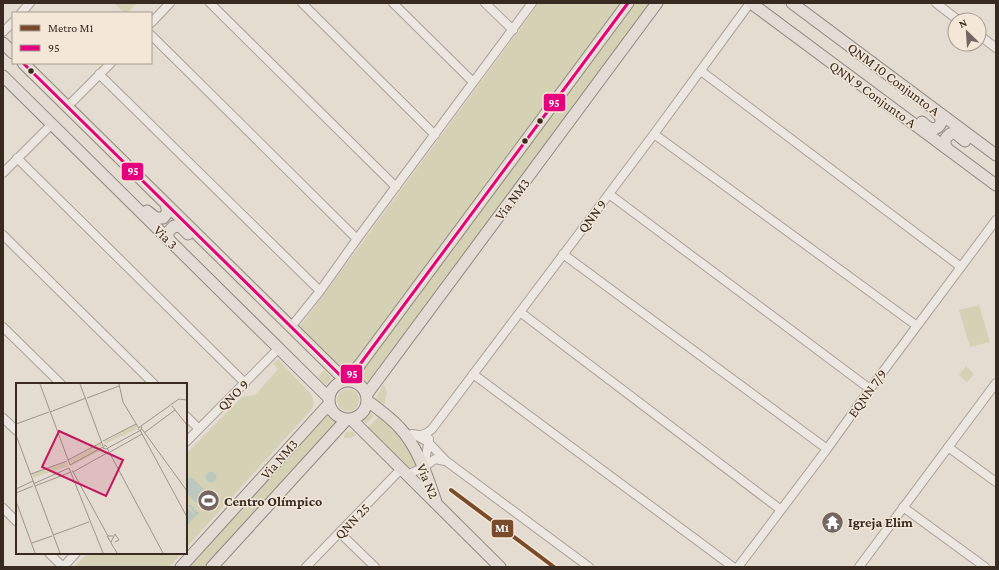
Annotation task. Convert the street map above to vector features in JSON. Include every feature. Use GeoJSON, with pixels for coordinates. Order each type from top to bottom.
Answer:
{"type":"FeatureCollection","features":[{"type":"Feature","properties":{"kind":"main road","name":"Via NM3"},"geometry":{"type":"LineString","coordinates":[[346,381],[361,363],[628,3]]}},
{"type":"Feature","properties":{"kind":"main road","name":"Via NM3"},"geometry":{"type":"LineString","coordinates":[[367,397],[657,3]]}},
{"type":"Feature","properties":{"kind":"main road","name":"QNN 9 Conjunto A"},"geometry":{"type":"LineString","coordinates":[[750,3],[996,185]]}},
{"type":"Feature","properties":{"kind":"main road","name":"QNM 10 Conjunto A"},"geometry":{"type":"LineString","coordinates":[[792,3],[996,155]]}},
{"type":"Feature","properties":{"kind":"main road"},"geometry":{"type":"LineString","coordinates":[[3,43],[12,52]]}},
{"type":"Feature","properties":{"kind":"main road","name":"Via 3"},"geometry":{"type":"LineString","coordinates":[[24,64],[346,381]]}},
{"type":"Feature","properties":{"kind":"main road"},"geometry":{"type":"LineString","coordinates":[[839,69],[873,85],[930,129],[939,127],[942,122],[941,118],[934,109]]}},
{"type":"Feature","properties":{"kind":"main road","name":"Via 3"},"geometry":{"type":"LineString","coordinates":[[3,76],[279,348],[329,401]]}},
{"type":"Feature","properties":{"kind":"main road"},"geometry":{"type":"LineString","coordinates":[[946,148],[944,141],[947,136],[955,133],[996,163]]}},
{"type":"Feature","properties":{"kind":"main road"},"geometry":{"type":"LineString","coordinates":[[102,174],[131,196],[156,218],[163,218],[167,215],[168,210],[166,205]]}},
{"type":"Feature","properties":{"kind":"main road"},"geometry":{"type":"LineString","coordinates":[[169,240],[167,235],[169,229],[174,226],[181,228],[222,269],[249,286]]}},
{"type":"Feature","properties":{"kind":"main road"},"geometry":{"type":"LineString","coordinates":[[346,381],[352,381],[360,385],[367,397],[366,408],[362,414],[349,420],[337,416],[333,412],[329,401],[333,388],[346,381]]}},
{"type":"Feature","properties":{"kind":"main road","name":"Via N2"},"geometry":{"type":"LineString","coordinates":[[367,397],[399,426],[408,438],[424,466],[438,506]]}},
{"type":"Feature","properties":{"kind":"main road","name":"Via NM3"},"geometry":{"type":"LineString","coordinates":[[181,567],[329,401]]}},
{"type":"Feature","properties":{"kind":"main road","name":"Via NM3"},"geometry":{"type":"LineString","coordinates":[[212,567],[349,420]]}},
{"type":"Feature","properties":{"kind":"main road","name":"Via N2"},"geometry":{"type":"LineString","coordinates":[[349,420],[438,506]]}},
{"type":"Feature","properties":{"kind":"main road"},"geometry":{"type":"LineString","coordinates":[[438,506],[500,567]]}},
{"type":"Feature","properties":{"kind":"street"},"geometry":{"type":"LineString","coordinates":[[152,22],[170,3]]}},
{"type":"Feature","properties":{"kind":"street"},"geometry":{"type":"LineString","coordinates":[[210,3],[396,187]]}},
{"type":"Feature","properties":{"kind":"street"},"geometry":{"type":"LineString","coordinates":[[302,3],[435,135]]}},
{"type":"Feature","properties":{"kind":"street"},"geometry":{"type":"LineString","coordinates":[[393,3],[473,82]]}},
{"type":"Feature","properties":{"kind":"street"},"geometry":{"type":"LineString","coordinates":[[485,3],[513,30]]}},
{"type":"Feature","properties":{"kind":"street"},"geometry":{"type":"LineString","coordinates":[[291,326],[320,291],[532,3]]}},
{"type":"Feature","properties":{"kind":"street","name":"QNN 9"},"geometry":{"type":"LineString","coordinates":[[424,466],[432,429],[654,134],[750,3]]}},
{"type":"Feature","properties":{"kind":"street"},"geometry":{"type":"LineString","coordinates":[[936,3],[948,12]]}},
{"type":"Feature","properties":{"kind":"street"},"geometry":{"type":"LineString","coordinates":[[22,12],[28,4]]}},
{"type":"Feature","properties":{"kind":"street"},"geometry":{"type":"LineString","coordinates":[[3,32],[12,23]]}},
{"type":"Feature","properties":{"kind":"street"},"geometry":{"type":"LineString","coordinates":[[152,37],[357,239]]}},
{"type":"Feature","properties":{"kind":"street"},"geometry":{"type":"LineString","coordinates":[[987,41],[996,48]]}},
{"type":"Feature","properties":{"kind":"street"},"geometry":{"type":"LineString","coordinates":[[67,107],[110,64]]}},
{"type":"Feature","properties":{"kind":"street"},"geometry":{"type":"LineString","coordinates":[[701,71],[961,267]]}},
{"type":"Feature","properties":{"kind":"street"},"geometry":{"type":"LineString","coordinates":[[99,74],[320,291]]}},
{"type":"Feature","properties":{"kind":"street"},"geometry":{"type":"LineString","coordinates":[[3,173],[52,124]]}},
{"type":"Feature","properties":{"kind":"street"},"geometry":{"type":"LineString","coordinates":[[654,134],[917,326]]}},
{"type":"Feature","properties":{"kind":"street"},"geometry":{"type":"LineString","coordinates":[[17,158],[244,383]]}},
{"type":"Feature","properties":{"kind":"street"},"geometry":{"type":"LineString","coordinates":[[609,194],[870,389]]}},
{"type":"Feature","properties":{"kind":"street","name":"EQNN 7/9"},"geometry":{"type":"LineString","coordinates":[[738,567],[996,220]]}},
{"type":"Feature","properties":{"kind":"street"},"geometry":{"type":"LineString","coordinates":[[3,235],[153,383]]}},
{"type":"Feature","properties":{"kind":"street"},"geometry":{"type":"LineString","coordinates":[[563,254],[827,449]]}},
{"type":"Feature","properties":{"kind":"street"},"geometry":{"type":"LineString","coordinates":[[520,312],[781,510]]}},
{"type":"Feature","properties":{"kind":"street"},"geometry":{"type":"LineString","coordinates":[[3,327],[60,383]]}},
{"type":"Feature","properties":{"kind":"street","name":"QNO 9"},"geometry":{"type":"LineString","coordinates":[[187,441],[279,348]]}},
{"type":"Feature","properties":{"kind":"street"},"geometry":{"type":"LineString","coordinates":[[473,374],[733,567]]}},
{"type":"Feature","properties":{"kind":"street"},"geometry":{"type":"LineString","coordinates":[[859,567],[996,384]]}},
{"type":"Feature","properties":{"kind":"street"},"geometry":{"type":"LineString","coordinates":[[187,417],[200,429]]}},
{"type":"Feature","properties":{"kind":"street"},"geometry":{"type":"LineString","coordinates":[[3,418],[16,431]]}},
{"type":"Feature","properties":{"kind":"street"},"geometry":{"type":"LineString","coordinates":[[399,426],[428,442],[446,461],[590,567]]}},
{"type":"Feature","properties":{"kind":"street"},"geometry":{"type":"LineString","coordinates":[[412,434],[425,435],[432,429]]}},
{"type":"Feature","properties":{"kind":"street"},"geometry":{"type":"LineString","coordinates":[[948,447],[996,482]]}},
{"type":"Feature","properties":{"kind":"street"},"geometry":{"type":"LineString","coordinates":[[402,472],[424,466],[435,459],[446,461]]}},
{"type":"Feature","properties":{"kind":"street","name":"QNN 25"},"geometry":{"type":"LineString","coordinates":[[306,567],[402,472]]}},
{"type":"Feature","properties":{"kind":"street"},"geometry":{"type":"LineString","coordinates":[[3,508],[16,521]]}},
{"type":"Feature","properties":{"kind":"street"},"geometry":{"type":"LineString","coordinates":[[903,508],[985,567]]}},
{"type":"Feature","properties":{"kind":"street"},"geometry":{"type":"LineString","coordinates":[[340,533],[375,567]]}},
{"type":"Feature","properties":{"kind":"street"},"geometry":{"type":"LineString","coordinates":[[50,554],[63,567],[75,554]]}},
{"type":"Feature","properties":{"kind":"shaded area"},"geometry":{"type":"Polygon","coordinates":[[[114,3],[137,3],[128,12],[123,12],[114,3]]]}},
{"type":"Feature","properties":{"kind":"shaded area"},"geometry":{"type":"Polygon","coordinates":[[[539,3],[623,3],[353,365],[344,368],[337,366],[299,328],[539,3]]]}},
{"type":"Feature","properties":{"kind":"shaded area"},"geometry":{"type":"Polygon","coordinates":[[[634,3],[652,3],[373,378],[368,382],[357,377],[554,109],[634,3]]]}},
{"type":"Feature","properties":{"kind":"shaded area"},"geometry":{"type":"Polygon","coordinates":[[[979,305],[990,342],[970,347],[959,310],[979,305]]]}},
{"type":"Feature","properties":{"kind":"shaded area","name":"Centro Olímpico"},"geometry":{"type":"Polygon","coordinates":[[[278,359],[311,394],[314,403],[312,409],[187,547],[187,453],[242,397],[255,395],[278,369],[273,364],[278,359]]]}},
{"type":"Feature","properties":{"kind":"shaded area"},"geometry":{"type":"Polygon","coordinates":[[[966,366],[974,374],[967,382],[959,375],[966,366]]]}},
{"type":"Feature","properties":{"kind":"shaded area"},"geometry":{"type":"Polygon","coordinates":[[[324,370],[332,378],[326,385],[318,377],[324,370]]]}},
{"type":"Feature","properties":{"kind":"shaded area"},"geometry":{"type":"Polygon","coordinates":[[[384,384],[387,393],[384,405],[376,398],[384,384]]]}},
{"type":"Feature","properties":{"kind":"shaded area"},"geometry":{"type":"Polygon","coordinates":[[[348,389],[356,392],[359,400],[356,408],[348,411],[340,408],[337,400],[340,392],[348,389]]]}},
{"type":"Feature","properties":{"kind":"shaded area"},"geometry":{"type":"Polygon","coordinates":[[[369,411],[374,416],[366,424],[361,419],[369,411]]]}},
{"type":"Feature","properties":{"kind":"shaded area"},"geometry":{"type":"Polygon","coordinates":[[[328,412],[338,422],[206,567],[185,567],[328,412]]]}},
{"type":"Feature","properties":{"kind":"shaded area"},"geometry":{"type":"Polygon","coordinates":[[[379,416],[396,429],[413,454],[418,465],[408,468],[367,428],[379,416]]]}},
{"type":"Feature","properties":{"kind":"shaded area"},"geometry":{"type":"Polygon","coordinates":[[[352,431],[356,435],[351,438],[344,438],[345,433],[352,431]]]}},
{"type":"Feature","properties":{"kind":"shaded area"},"geometry":{"type":"Polygon","coordinates":[[[209,472],[213,472],[215,473],[215,481],[209,482],[206,479],[206,475],[209,472]]]}},
{"type":"Feature","properties":{"kind":"shaded area"},"geometry":{"type":"Polygon","coordinates":[[[191,477],[213,498],[203,509],[187,494],[187,481],[191,477]]]}},
{"type":"Feature","properties":{"kind":"shaded area"},"geometry":{"type":"Polygon","coordinates":[[[190,504],[199,513],[187,525],[187,508],[194,514],[195,513],[188,506],[190,504]]]}},
{"type":"Feature","properties":{"kind":"shaded area"},"geometry":{"type":"Polygon","coordinates":[[[87,554],[181,554],[169,567],[74,567],[87,554]]]}},
{"type":"Feature","properties":{"kind":"metro line","name":"M1"},"geometry":{"type":"LineString","coordinates":[[451,490],[554,567]]}},
{"type":"Feature","properties":{"kind":"transit line","name":"95"},"geometry":{"type":"LineString","coordinates":[[24,64],[346,381],[361,363],[628,3]]}},
{"type":"Feature","properties":{"kind":"place","name":"Centro Olímpico"},"geometry":{"type":"Point","coordinates":[208,501]}},
{"type":"Feature","properties":{"kind":"place","name":"Igreja Elim"},"geometry":{"type":"Point","coordinates":[832,522]}}]}
